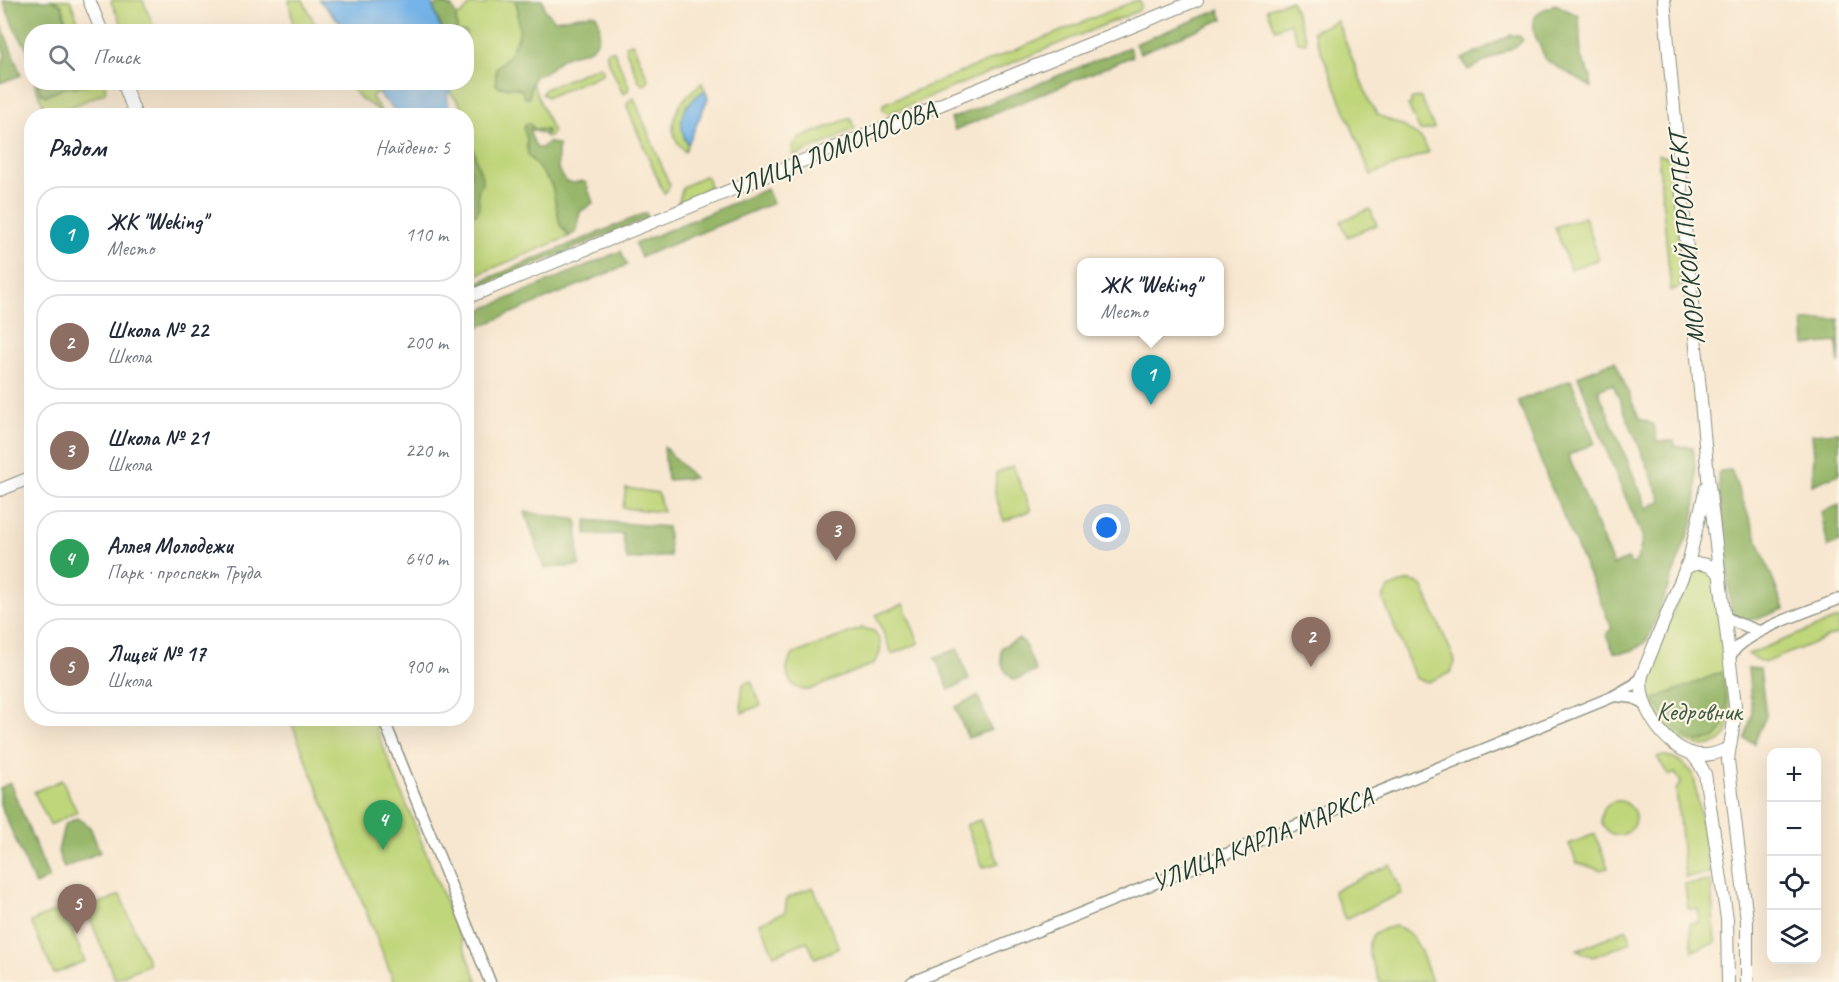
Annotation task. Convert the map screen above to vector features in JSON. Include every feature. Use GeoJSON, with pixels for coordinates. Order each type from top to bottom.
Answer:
{"type":"FeatureCollection","features":[{"type":"Feature","properties":{"kind":"main road"},"geometry":{"type":"LineString","coordinates":[[89,0],[99,24]]}},
{"type":"Feature","properties":{"kind":"main road","name":"УЛИЦА ЛОМОНОСОВА"},"geometry":{"type":"LineString","coordinates":[[474,295],[1197,0]]}},
{"type":"Feature","properties":{"kind":"main road","name":"МОРСКОЙ ПРОСПЕКТ"},"geometry":{"type":"LineString","coordinates":[[1664,0],[1708,477],[1735,705],[1734,733],[1728,760],[1747,920],[1747,982]]}},
{"type":"Feature","properties":{"kind":"main road"},"geometry":{"type":"LineString","coordinates":[[126,90],[133,108]]}},
{"type":"Feature","properties":{"kind":"main road"},"geometry":{"type":"LineString","coordinates":[[1708,477],[1686,568],[1642,675],[1641,693],[1652,719],[1677,746],[1691,753],[1709,755],[1730,748]]}},
{"type":"Feature","properties":{"kind":"main road"},"geometry":{"type":"LineString","coordinates":[[0,490],[24,480]]}},
{"type":"Feature","properties":{"kind":"main road"},"geometry":{"type":"LineString","coordinates":[[1686,568],[1696,563],[1707,565],[1713,567],[1720,575]]}},
{"type":"Feature","properties":{"kind":"main road"},"geometry":{"type":"LineString","coordinates":[[1691,753],[1702,768],[1707,785],[1727,919],[1728,982]]}},
{"type":"Feature","properties":{"kind":"street"},"geometry":{"type":"LineString","coordinates":[[1730,657],[1735,648],[1759,631],[1839,599]]}},
{"type":"Feature","properties":{"kind":"street"},"geometry":{"type":"LineString","coordinates":[[1726,617],[1759,631]]}},
{"type":"Feature","properties":{"kind":"street","name":"УЛИЦА КАРЛА МАРКСА"},"geometry":{"type":"LineString","coordinates":[[912,982],[1612,697],[1635,684],[1642,675]]}},
{"type":"Feature","properties":{"kind":"street"},"geometry":{"type":"LineString","coordinates":[[1612,697],[1629,697],[1645,704]]}},
{"type":"Feature","properties":{"kind":"street"},"geometry":{"type":"LineString","coordinates":[[386,726],[490,982]]}},
{"type":"Feature","properties":{"kind":"green space"},"geometry":{"type":"Polygon","coordinates":[[[3,0],[52,0],[62,5],[67,24],[24,24],[24,44],[14,28],[3,0]]]}},
{"type":"Feature","properties":{"kind":"green space"},"geometry":{"type":"Polygon","coordinates":[[[52,0],[70,0],[79,24],[67,24],[64,10],[52,0]]]}},
{"type":"Feature","properties":{"kind":"green space"},"geometry":{"type":"Polygon","coordinates":[[[113,0],[143,0],[152,24],[122,24],[111,2],[113,0]]]}},
{"type":"Feature","properties":{"kind":"green space"},"geometry":{"type":"Polygon","coordinates":[[[289,0],[303,0],[315,24],[293,24],[289,0]]]}},
{"type":"Feature","properties":{"kind":"green space"},"geometry":{"type":"Polygon","coordinates":[[[489,0],[515,0],[518,9],[519,35],[508,57],[496,68],[496,85],[513,87],[530,94],[532,83],[553,132],[551,136],[546,137],[545,129],[535,130],[530,124],[527,147],[532,160],[552,187],[562,228],[568,237],[474,276],[474,201],[478,197],[478,188],[482,183],[474,152],[474,108],[462,108],[447,90],[451,93],[451,90],[474,90],[474,24],[457,24],[456,16],[462,14],[471,4],[484,5],[489,0]]]}},
{"type":"Feature","properties":{"kind":"green space"},"geometry":{"type":"Polygon","coordinates":[[[515,0],[543,0],[545,10],[555,20],[592,14],[596,15],[599,24],[595,45],[586,51],[559,60],[547,71],[535,75],[531,83],[529,98],[524,97],[521,89],[496,85],[496,68],[508,57],[519,35],[518,9],[515,0]]]}},
{"type":"Feature","properties":{"kind":"green space"},"geometry":{"type":"Polygon","coordinates":[[[1137,0],[1141,5],[1138,11],[888,114],[883,110],[883,104],[1137,0]]]}},
{"type":"Feature","properties":{"kind":"green space"},"geometry":{"type":"Polygon","coordinates":[[[1291,0],[1306,43],[1298,42],[1290,23],[1275,29],[1267,9],[1291,0]]]}},
{"type":"Feature","properties":{"kind":"green space"},"geometry":{"type":"Polygon","coordinates":[[[441,3],[452,7],[457,24],[440,24],[433,7],[441,3]]]}},
{"type":"Feature","properties":{"kind":"green space"},"geometry":{"type":"Polygon","coordinates":[[[1555,4],[1579,16],[1581,57],[1591,77],[1591,87],[1546,60],[1535,35],[1533,20],[1539,12],[1555,4]]]}},
{"type":"Feature","properties":{"kind":"green space"},"geometry":{"type":"Polygon","coordinates":[[[1219,10],[1223,19],[1140,53],[1135,44],[1219,10]]]}},
{"type":"Feature","properties":{"kind":"green space"},"geometry":{"type":"Polygon","coordinates":[[[0,21],[21,75],[0,83],[0,72],[5,55],[0,38],[0,21]]]}},
{"type":"Feature","properties":{"kind":"green space"},"geometry":{"type":"Polygon","coordinates":[[[1337,21],[1370,103],[1378,115],[1403,126],[1422,139],[1429,152],[1371,175],[1313,31],[1337,21]]]}},
{"type":"Feature","properties":{"kind":"green space"},"geometry":{"type":"Polygon","coordinates":[[[1511,35],[1519,36],[1523,40],[1518,45],[1468,70],[1462,59],[1511,35]]]}},
{"type":"Feature","properties":{"kind":"green space"},"geometry":{"type":"Polygon","coordinates":[[[631,43],[648,79],[644,85],[640,83],[626,50],[626,45],[631,43]]]}},
{"type":"Feature","properties":{"kind":"green space"},"geometry":{"type":"Polygon","coordinates":[[[1129,47],[1133,56],[955,130],[951,119],[1129,47]]]}},
{"type":"Feature","properties":{"kind":"green space"},"geometry":{"type":"Polygon","coordinates":[[[612,50],[629,86],[628,91],[623,94],[607,58],[607,52],[612,50]]]}},
{"type":"Feature","properties":{"kind":"green space"},"geometry":{"type":"Polygon","coordinates":[[[599,66],[603,69],[602,74],[548,97],[542,94],[545,89],[599,66]]]}},
{"type":"Feature","properties":{"kind":"green space"},"geometry":{"type":"Polygon","coordinates":[[[702,83],[705,90],[686,106],[684,138],[688,144],[685,152],[678,143],[673,123],[680,105],[702,83]]]}},
{"type":"Feature","properties":{"kind":"green space"},"geometry":{"type":"Polygon","coordinates":[[[37,90],[46,96],[60,90],[106,90],[104,93],[68,108],[45,108],[37,90]]]}},
{"type":"Feature","properties":{"kind":"green space"},"geometry":{"type":"Polygon","coordinates":[[[40,90],[60,90],[46,96],[40,90]]]}},
{"type":"Feature","properties":{"kind":"green space"},"geometry":{"type":"Polygon","coordinates":[[[353,90],[381,90],[382,93],[373,94],[372,98],[379,108],[362,100],[353,90]]]}},
{"type":"Feature","properties":{"kind":"green space"},"geometry":{"type":"Polygon","coordinates":[[[1419,97],[1434,128],[1420,131],[1408,105],[1411,104],[1411,100],[1419,97]]]}},
{"type":"Feature","properties":{"kind":"green space"},"geometry":{"type":"Polygon","coordinates":[[[634,98],[670,186],[664,194],[627,107],[628,102],[634,98]]]}},
{"type":"Feature","properties":{"kind":"green space"},"geometry":{"type":"Polygon","coordinates":[[[850,118],[855,129],[794,156],[793,147],[798,139],[850,118]]]}},
{"type":"Feature","properties":{"kind":"green space"},"geometry":{"type":"Polygon","coordinates":[[[525,124],[530,124],[535,130],[545,129],[547,131],[545,135],[530,129],[537,148],[542,148],[548,142],[558,145],[558,169],[567,182],[586,183],[593,203],[580,212],[577,231],[568,237],[560,225],[552,185],[528,155],[525,124]]]}},
{"type":"Feature","properties":{"kind":"green space"},"geometry":{"type":"Polygon","coordinates":[[[474,152],[483,181],[478,191],[479,209],[474,215],[474,152]]]}},
{"type":"Feature","properties":{"kind":"green space"},"geometry":{"type":"Polygon","coordinates":[[[1658,154],[1672,159],[1682,285],[1671,291],[1658,154]]]}},
{"type":"Feature","properties":{"kind":"green space"},"geometry":{"type":"Polygon","coordinates":[[[704,176],[707,177],[710,186],[698,195],[678,204],[683,187],[704,176]]]}},
{"type":"Feature","properties":{"kind":"green space"},"geometry":{"type":"Polygon","coordinates":[[[767,189],[773,203],[641,257],[635,244],[767,189]]]}},
{"type":"Feature","properties":{"kind":"green space"},"geometry":{"type":"Polygon","coordinates":[[[1370,209],[1377,225],[1347,237],[1341,221],[1370,209]]]}},
{"type":"Feature","properties":{"kind":"green space"},"geometry":{"type":"Polygon","coordinates":[[[646,213],[648,218],[474,289],[474,284],[646,213]]]}},
{"type":"Feature","properties":{"kind":"green space"},"geometry":{"type":"Polygon","coordinates":[[[1585,217],[1599,259],[1570,269],[1555,227],[1585,217]]]}},
{"type":"Feature","properties":{"kind":"green space"},"geometry":{"type":"Polygon","coordinates":[[[621,251],[627,265],[474,329],[474,313],[621,251]]]}},
{"type":"Feature","properties":{"kind":"green space"},"geometry":{"type":"Polygon","coordinates":[[[1839,319],[1839,364],[1837,342],[1805,345],[1803,321],[1839,319]]]}},
{"type":"Feature","properties":{"kind":"green space"},"geometry":{"type":"Polygon","coordinates":[[[1615,361],[1639,418],[1654,425],[1657,441],[1674,441],[1675,446],[1693,447],[1696,496],[1692,525],[1649,637],[1638,647],[1624,652],[1614,652],[1606,635],[1611,630],[1611,626],[1550,485],[1518,401],[1571,380],[1595,443],[1568,455],[1613,565],[1628,559],[1631,564],[1634,564],[1639,555],[1643,537],[1618,480],[1578,376],[1615,361]],[[1613,384],[1598,390],[1648,510],[1650,506],[1662,501],[1613,384]]]}},
{"type":"Feature","properties":{"kind":"green space"},"geometry":{"type":"Polygon","coordinates":[[[1839,432],[1839,474],[1812,485],[1814,456],[1812,434],[1839,432]]]}},
{"type":"Feature","properties":{"kind":"green space"},"geometry":{"type":"Polygon","coordinates":[[[664,447],[694,478],[667,480],[664,447]]]}},
{"type":"Feature","properties":{"kind":"green space"},"geometry":{"type":"Polygon","coordinates":[[[1013,466],[1031,510],[1004,521],[995,494],[996,473],[1013,466]]]}},
{"type":"Feature","properties":{"kind":"green space"},"geometry":{"type":"Polygon","coordinates":[[[1731,470],[1784,609],[1757,619],[1741,620],[1731,609],[1718,474],[1720,471],[1731,470]]]}},
{"type":"Feature","properties":{"kind":"green space"},"geometry":{"type":"Polygon","coordinates":[[[626,488],[658,493],[663,512],[623,508],[626,488]]]}},
{"type":"Feature","properties":{"kind":"green space"},"geometry":{"type":"Polygon","coordinates":[[[1839,505],[1839,542],[1828,547],[1821,512],[1839,505]]]}},
{"type":"Feature","properties":{"kind":"green space"},"geometry":{"type":"Polygon","coordinates":[[[525,512],[577,520],[579,566],[544,568],[525,512]]]}},
{"type":"Feature","properties":{"kind":"green space"},"geometry":{"type":"Polygon","coordinates":[[[586,520],[667,527],[670,556],[627,560],[622,534],[586,535],[586,520]]]}},
{"type":"Feature","properties":{"kind":"green space"},"geometry":{"type":"Polygon","coordinates":[[[1696,567],[1715,574],[1731,712],[1726,735],[1719,742],[1710,745],[1689,743],[1670,730],[1655,711],[1647,691],[1647,676],[1691,569],[1696,567]]]}},
{"type":"Feature","properties":{"kind":"green space"},"geometry":{"type":"Polygon","coordinates":[[[1411,581],[1422,586],[1455,663],[1450,673],[1428,682],[1417,679],[1414,675],[1383,599],[1390,588],[1411,581]]]}},
{"type":"Feature","properties":{"kind":"green space"},"geometry":{"type":"Polygon","coordinates":[[[903,604],[919,643],[892,654],[876,615],[903,604]]]}},
{"type":"Feature","properties":{"kind":"green space"},"geometry":{"type":"Polygon","coordinates":[[[1839,618],[1839,633],[1764,663],[1748,654],[1839,618]]]}},
{"type":"Feature","properties":{"kind":"green space"},"geometry":{"type":"Polygon","coordinates":[[[862,628],[874,631],[879,639],[881,648],[873,664],[809,690],[796,687],[791,683],[787,666],[794,654],[862,628]]]}},
{"type":"Feature","properties":{"kind":"green space"},"geometry":{"type":"Polygon","coordinates":[[[1018,639],[1024,642],[1036,671],[1015,680],[1005,670],[1001,661],[1001,652],[1002,647],[1018,639]]]}},
{"type":"Feature","properties":{"kind":"green space"},"geometry":{"type":"Polygon","coordinates":[[[958,649],[969,680],[949,690],[935,657],[958,649]]]}},
{"type":"Feature","properties":{"kind":"green space"},"geometry":{"type":"Polygon","coordinates":[[[1748,668],[1760,669],[1766,716],[1754,743],[1745,739],[1752,714],[1748,668]]]}},
{"type":"Feature","properties":{"kind":"green space","name":"Кедровник"},"geometry":{"type":"Polygon","coordinates":[[[1722,672],[1727,711],[1723,729],[1713,739],[1692,740],[1670,722],[1654,699],[1722,672]]]}},
{"type":"Feature","properties":{"kind":"green space"},"geometry":{"type":"Polygon","coordinates":[[[751,681],[761,705],[742,713],[743,684],[751,681]]]}},
{"type":"Feature","properties":{"kind":"green space"},"geometry":{"type":"Polygon","coordinates":[[[978,696],[991,730],[968,738],[955,707],[978,696]]]}},
{"type":"Feature","properties":{"kind":"green space"},"geometry":{"type":"Polygon","coordinates":[[[293,726],[375,726],[478,982],[394,982],[293,726]]]}},
{"type":"Feature","properties":{"kind":"green space"},"geometry":{"type":"Polygon","coordinates":[[[1666,756],[1682,763],[1694,777],[1710,874],[1685,877],[1676,790],[1681,782],[1675,773],[1669,776],[1657,757],[1666,756]]]}},
{"type":"Feature","properties":{"kind":"green space"},"geometry":{"type":"Polygon","coordinates":[[[62,780],[77,812],[50,825],[34,792],[62,780]]]}},
{"type":"Feature","properties":{"kind":"green space"},"geometry":{"type":"Polygon","coordinates":[[[10,783],[49,878],[35,885],[0,804],[0,788],[10,783]]]}},
{"type":"Feature","properties":{"kind":"green space"},"geometry":{"type":"Polygon","coordinates":[[[1618,801],[1630,806],[1635,818],[1630,830],[1618,835],[1606,830],[1601,818],[1606,806],[1618,801]]]}},
{"type":"Feature","properties":{"kind":"green space"},"geometry":{"type":"Polygon","coordinates":[[[77,818],[90,827],[100,852],[64,868],[58,852],[64,825],[77,818]]]}},
{"type":"Feature","properties":{"kind":"green space"},"geometry":{"type":"Polygon","coordinates":[[[980,820],[999,863],[983,867],[966,825],[980,820]]]}},
{"type":"Feature","properties":{"kind":"green space"},"geometry":{"type":"Polygon","coordinates":[[[1595,834],[1608,868],[1600,870],[1577,863],[1569,844],[1595,834]]]}},
{"type":"Feature","properties":{"kind":"green space"},"geometry":{"type":"Polygon","coordinates":[[[1390,865],[1402,893],[1345,919],[1333,891],[1390,865]]]}},
{"type":"Feature","properties":{"kind":"green space"},"geometry":{"type":"Polygon","coordinates":[[[1711,881],[1715,943],[1692,951],[1690,923],[1699,922],[1698,909],[1688,909],[1685,884],[1711,881]]]}},
{"type":"Feature","properties":{"kind":"green space"},"geometry":{"type":"Polygon","coordinates":[[[813,887],[839,948],[815,958],[807,941],[774,955],[760,923],[785,912],[787,898],[813,887]]]}},
{"type":"Feature","properties":{"kind":"green space"},"geometry":{"type":"Polygon","coordinates":[[[120,895],[149,964],[115,979],[86,909],[120,895]]]}},
{"type":"Feature","properties":{"kind":"green space"},"geometry":{"type":"Polygon","coordinates":[[[62,908],[85,961],[54,974],[31,922],[62,908]]]}},
{"type":"Feature","properties":{"kind":"green space"},"geometry":{"type":"Polygon","coordinates":[[[1396,926],[1410,935],[1415,942],[1432,982],[1380,982],[1372,963],[1370,940],[1383,929],[1396,926]]]}},
{"type":"Feature","properties":{"kind":"green space"},"geometry":{"type":"Polygon","coordinates":[[[1627,929],[1631,942],[1593,957],[1577,950],[1627,929]]]}},
{"type":"Feature","properties":{"kind":"water"},"geometry":{"type":"Polygon","coordinates":[[[319,0],[431,0],[439,24],[341,24],[319,0]]]}},
{"type":"Feature","properties":{"kind":"water"},"geometry":{"type":"Polygon","coordinates":[[[379,90],[381,92],[381,90],[451,90],[451,93],[447,91],[449,108],[393,108],[383,99],[379,90]]]}},
{"type":"Feature","properties":{"kind":"water"},"geometry":{"type":"Polygon","coordinates":[[[705,90],[708,98],[688,144],[682,128],[683,114],[692,101],[705,90]]]}},
{"type":"Feature","properties":{"kind":"place","name":"ЖК \"Weking\""},"geometry":{"type":"Point","coordinates":[1151,405]}},
{"type":"Feature","properties":{"kind":"place","name":"Школа № 21"},"geometry":{"type":"Point","coordinates":[836,561]}},
{"type":"Feature","properties":{"kind":"place","name":"Школа № 22"},"geometry":{"type":"Point","coordinates":[1311,667]}},
{"type":"Feature","properties":{"kind":"place","name":"Аллея Молодежи"},"geometry":{"type":"Point","coordinates":[383,850]}},
{"type":"Feature","properties":{"kind":"place","name":"Лицей № 17"},"geometry":{"type":"Point","coordinates":[77,934]}}]}
